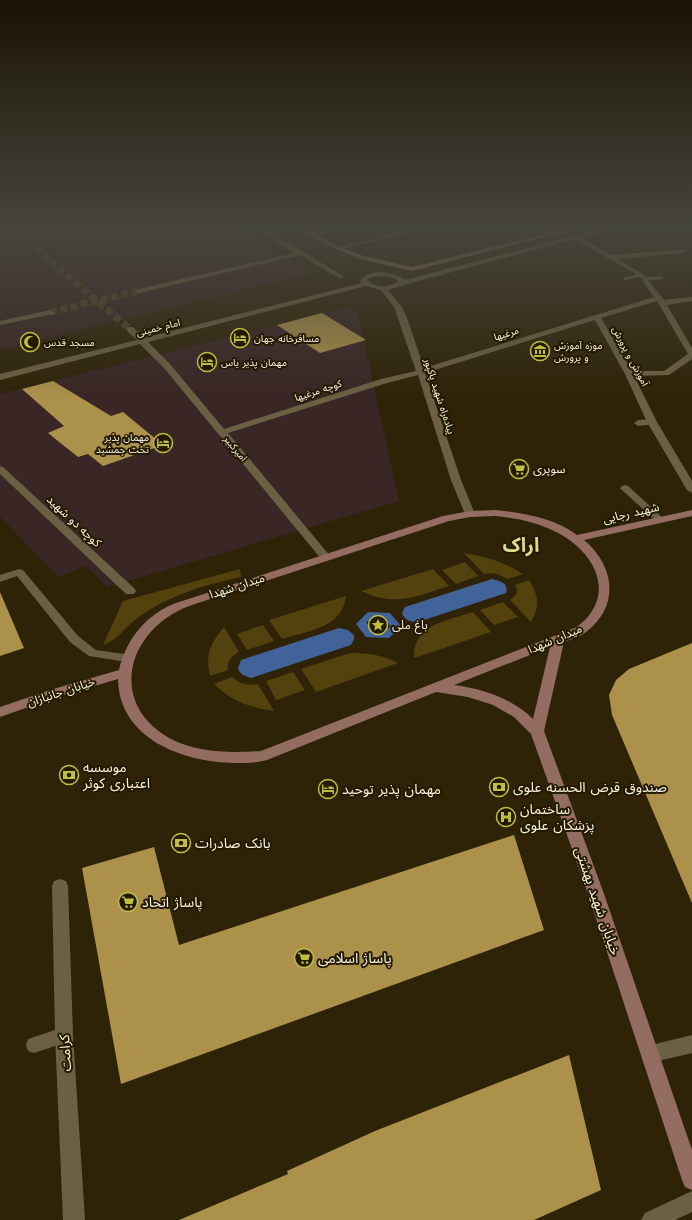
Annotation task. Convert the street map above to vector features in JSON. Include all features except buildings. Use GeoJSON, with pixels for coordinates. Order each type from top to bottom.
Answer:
{"type":"FeatureCollection","features":[{"type":"Feature","properties":{"kind":"main road","name":"میدان شهدا"},"geometry":{"type":"LineString","coordinates":[[494,513],[518,515],[561,530],[575,539],[590,552],[600,566],[606,582],[604,598],[596,615],[581,630],[262,756],[235,758],[211,757],[189,752],[168,743],[147,728],[132,710],[125,692],[123,673],[135,643],[153,622],[170,610],[190,602],[448,518],[470,514],[494,513]]}},
{"type":"Feature","properties":{"kind":"main road","name":"شهید رجایی"},"geometry":{"type":"LineString","coordinates":[[575,539],[692,513]]}},
{"type":"Feature","properties":{"kind":"main road"},"geometry":{"type":"LineString","coordinates":[[537,731],[558,639]]}},
{"type":"Feature","properties":{"kind":"main road","name":"خیابان جانبازان"},"geometry":{"type":"LineString","coordinates":[[0,712],[55,693],[123,673]]}},
{"type":"Feature","properties":{"kind":"main road","name":"خیابان شهید بهشتی"},"geometry":{"type":"LineString","coordinates":[[434,687],[466,691],[492,699],[516,712],[537,731],[595,891],[692,1180]]}},
{"type":"Feature","properties":{"kind":"street"},"geometry":{"type":"LineString","coordinates":[[139,291],[169,284]]}},
{"type":"Feature","properties":{"kind":"street"},"geometry":{"type":"LineString","coordinates":[[367,284],[383,288],[392,287],[399,284]]}},
{"type":"Feature","properties":{"kind":"street","name":"امام خمینی"},"geometry":{"type":"LineString","coordinates":[[0,377],[367,284]]}},
{"type":"Feature","properties":{"kind":"street"},"geometry":{"type":"LineString","coordinates":[[629,374],[666,373],[692,356],[660,300],[648,284]]}},
{"type":"Feature","properties":{"kind":"street","name":"پیاده‌راه شهید پاکپور"},"geometry":{"type":"LineString","coordinates":[[383,288],[398,307],[456,480],[470,514]]}},
{"type":"Feature","properties":{"kind":"street","name":"آموزش و پرورش"},"geometry":{"type":"LineString","coordinates":[[692,299],[660,300],[597,317],[629,374],[652,422],[692,490]]}},
{"type":"Feature","properties":{"kind":"street"},"geometry":{"type":"LineString","coordinates":[[0,323],[50,312]]}},
{"type":"Feature","properties":{"kind":"street","name":"مرغیها"},"geometry":{"type":"LineString","coordinates":[[421,372],[597,317]]}},
{"type":"Feature","properties":{"kind":"street","name":"امیرکبیر"},"geometry":{"type":"LineString","coordinates":[[130,329],[144,341],[223,432],[326,558]]}},
{"type":"Feature","properties":{"kind":"street","name":"کوچه مرغیها"},"geometry":{"type":"LineString","coordinates":[[223,432],[384,381],[421,372]]}},
{"type":"Feature","properties":{"kind":"street","name":"کوچه دو شهید"},"geometry":{"type":"LineString","coordinates":[[0,470],[130,591]]}},
{"type":"Feature","properties":{"kind":"street","name":"کرامت"},"geometry":{"type":"LineString","coordinates":[[60,886],[64,1035],[74,1220]]}},
{"type":"Feature","properties":{"kind":"street"},"geometry":{"type":"LineString","coordinates":[[650,1054],[692,1044]]}},
{"type":"Feature","properties":{"kind":"street"},"geometry":{"type":"LineString","coordinates":[[652,1220],[692,1201]]}},
{"type":"Feature","properties":{"kind":"lane"},"geometry":{"type":"LineString","coordinates":[[638,423],[652,422]]}},
{"type":"Feature","properties":{"kind":"lane"},"geometry":{"type":"LineString","coordinates":[[625,488],[660,520]]}},
{"type":"Feature","properties":{"kind":"lane"},"geometry":{"type":"LineString","coordinates":[[0,579],[19,572],[74,639],[93,653],[128,658]]}},
{"type":"Feature","properties":{"kind":"lane"},"geometry":{"type":"LineString","coordinates":[[34,1045],[64,1035]]}},
{"type":"Feature","properties":{"kind":"shaded area"},"geometry":{"type":"Polygon","coordinates":[[[0,284],[269,284],[0,350],[0,284]]]}},
{"type":"Feature","properties":{"kind":"shaded area"},"geometry":{"type":"Polygon","coordinates":[[[348,307],[357,309],[399,501],[108,587],[86,566],[59,577],[0,517],[0,394],[348,307]]]}},
{"type":"Feature","properties":{"kind":"shaded area"},"geometry":{"type":"Polygon","coordinates":[[[464,553],[495,560],[523,574],[508,579],[495,573],[484,574],[464,553]]]}},
{"type":"Feature","properties":{"kind":"shaded area"},"geometry":{"type":"Polygon","coordinates":[[[465,562],[478,576],[456,584],[442,570],[465,562]]]}},
{"type":"Feature","properties":{"kind":"shaded area"},"geometry":{"type":"Polygon","coordinates":[[[240,569],[241,577],[186,592],[160,604],[136,619],[112,641],[103,645],[123,601],[240,569]]]}},
{"type":"Feature","properties":{"kind":"shaded area"},"geometry":{"type":"Polygon","coordinates":[[[433,569],[449,586],[405,599],[385,599],[361,591],[433,569]]]}},
{"type":"Feature","properties":{"kind":"shaded area"},"geometry":{"type":"Polygon","coordinates":[[[529,580],[535,591],[537,601],[536,611],[531,622],[510,600],[516,595],[517,590],[515,585],[529,580]]]}},
{"type":"Feature","properties":{"kind":"shaded area"},"geometry":{"type":"Polygon","coordinates":[[[346,596],[343,607],[331,622],[312,630],[282,639],[269,620],[346,596]]]}},
{"type":"Feature","properties":{"kind":"shaded area"},"geometry":{"type":"Polygon","coordinates":[[[503,602],[518,617],[494,625],[480,610],[503,602]]]}},
{"type":"Feature","properties":{"kind":"shaded area"},"geometry":{"type":"Polygon","coordinates":[[[473,612],[491,632],[414,658],[415,647],[419,638],[425,631],[443,622],[473,612]]]}},
{"type":"Feature","properties":{"kind":"shaded area"},"geometry":{"type":"Polygon","coordinates":[[[263,625],[274,641],[247,650],[237,634],[263,625]]]}},
{"type":"Feature","properties":{"kind":"shaded area"},"geometry":{"type":"Polygon","coordinates":[[[224,627],[239,652],[230,659],[228,670],[210,676],[208,661],[210,650],[215,639],[224,627]]]}},
{"type":"Feature","properties":{"kind":"shaded area"},"geometry":{"type":"Polygon","coordinates":[[[350,653],[375,655],[398,663],[316,692],[301,669],[350,653]]]}},
{"type":"Feature","properties":{"kind":"shaded area"},"geometry":{"type":"Polygon","coordinates":[[[293,672],[305,690],[276,700],[266,681],[293,672]]]}},
{"type":"Feature","properties":{"kind":"shaded area"},"geometry":{"type":"Polygon","coordinates":[[[232,677],[244,684],[258,684],[274,711],[257,708],[242,703],[228,695],[214,684],[232,677]]]}},
{"type":"Feature","properties":{"kind":"water"},"geometry":{"type":"Polygon","coordinates":[[[492,579],[505,585],[507,590],[506,593],[418,622],[408,620],[402,613],[405,607],[492,579]]]}},
{"type":"Feature","properties":{"kind":"water"},"geometry":{"type":"Polygon","coordinates":[[[368,612],[390,613],[401,626],[389,638],[366,637],[356,624],[368,612]],[[382,616],[366,622],[374,633],[391,627],[382,616]]]}},
{"type":"Feature","properties":{"kind":"water"},"geometry":{"type":"Polygon","coordinates":[[[339,628],[348,630],[354,635],[351,645],[251,678],[243,675],[238,668],[241,660],[339,628]]]}},
{"type":"Feature","properties":{"kind":"tunnel"},"geometry":{"type":"LineString","coordinates":[[77,284],[97,301]]}},
{"type":"Feature","properties":{"kind":"tunnel"},"geometry":{"type":"LineString","coordinates":[[97,301],[139,291]]}},
{"type":"Feature","properties":{"kind":"tunnel"},"geometry":{"type":"LineString","coordinates":[[50,312],[97,301]]}},
{"type":"Feature","properties":{"kind":"tunnel"},"geometry":{"type":"LineString","coordinates":[[97,301],[130,329]]}},
{"type":"Feature","properties":{"kind":"place","name":"مسافرخانه جهان"},"geometry":{"type":"Point","coordinates":[240,338]}},
{"type":"Feature","properties":{"kind":"place","name":"مسجد قدس"},"geometry":{"type":"Point","coordinates":[30,342]}},
{"type":"Feature","properties":{"kind":"place","name":"موزه آموزش و پرورش"},"geometry":{"type":"Point","coordinates":[540,351]}},
{"type":"Feature","properties":{"kind":"place","name":"مهمان پذیر یاس"},"geometry":{"type":"Point","coordinates":[207,362]}},
{"type":"Feature","properties":{"kind":"place","name":"مهمان پذیر تخت جمشید"},"geometry":{"type":"Point","coordinates":[163,443]}},
{"type":"Feature","properties":{"kind":"place","name":"سوپری"},"geometry":{"type":"Point","coordinates":[519,469]}},
{"type":"Feature","properties":{"kind":"place","name":"باغ ملی"},"geometry":{"type":"Point","coordinates":[378,625]}},
{"type":"Feature","properties":{"kind":"place","name":"موسسه اعتباری کوثر"},"geometry":{"type":"Point","coordinates":[69,775]}},
{"type":"Feature","properties":{"kind":"place","name":"صندوق قرض الحسنه علوی"},"geometry":{"type":"Point","coordinates":[499,787]}},
{"type":"Feature","properties":{"kind":"place","name":"مهمان پذیر توحید"},"geometry":{"type":"Point","coordinates":[328,789]}},
{"type":"Feature","properties":{"kind":"place","name":"ساختمان پزشکان علوی"},"geometry":{"type":"Point","coordinates":[506,817]}},
{"type":"Feature","properties":{"kind":"place","name":"بانک صادرات"},"geometry":{"type":"Point","coordinates":[181,843]}},
{"type":"Feature","properties":{"kind":"place","name":"پاساژ اتحاد"},"geometry":{"type":"Point","coordinates":[128,902]}},
{"type":"Feature","properties":{"kind":"place","name":"پاساژ اسلامی"},"geometry":{"type":"Point","coordinates":[304,958]}},
{"type":"Feature","properties":{"kind":"district","name":"اراک"},"geometry":{"type":"Point","coordinates":[521,545]}}]}
